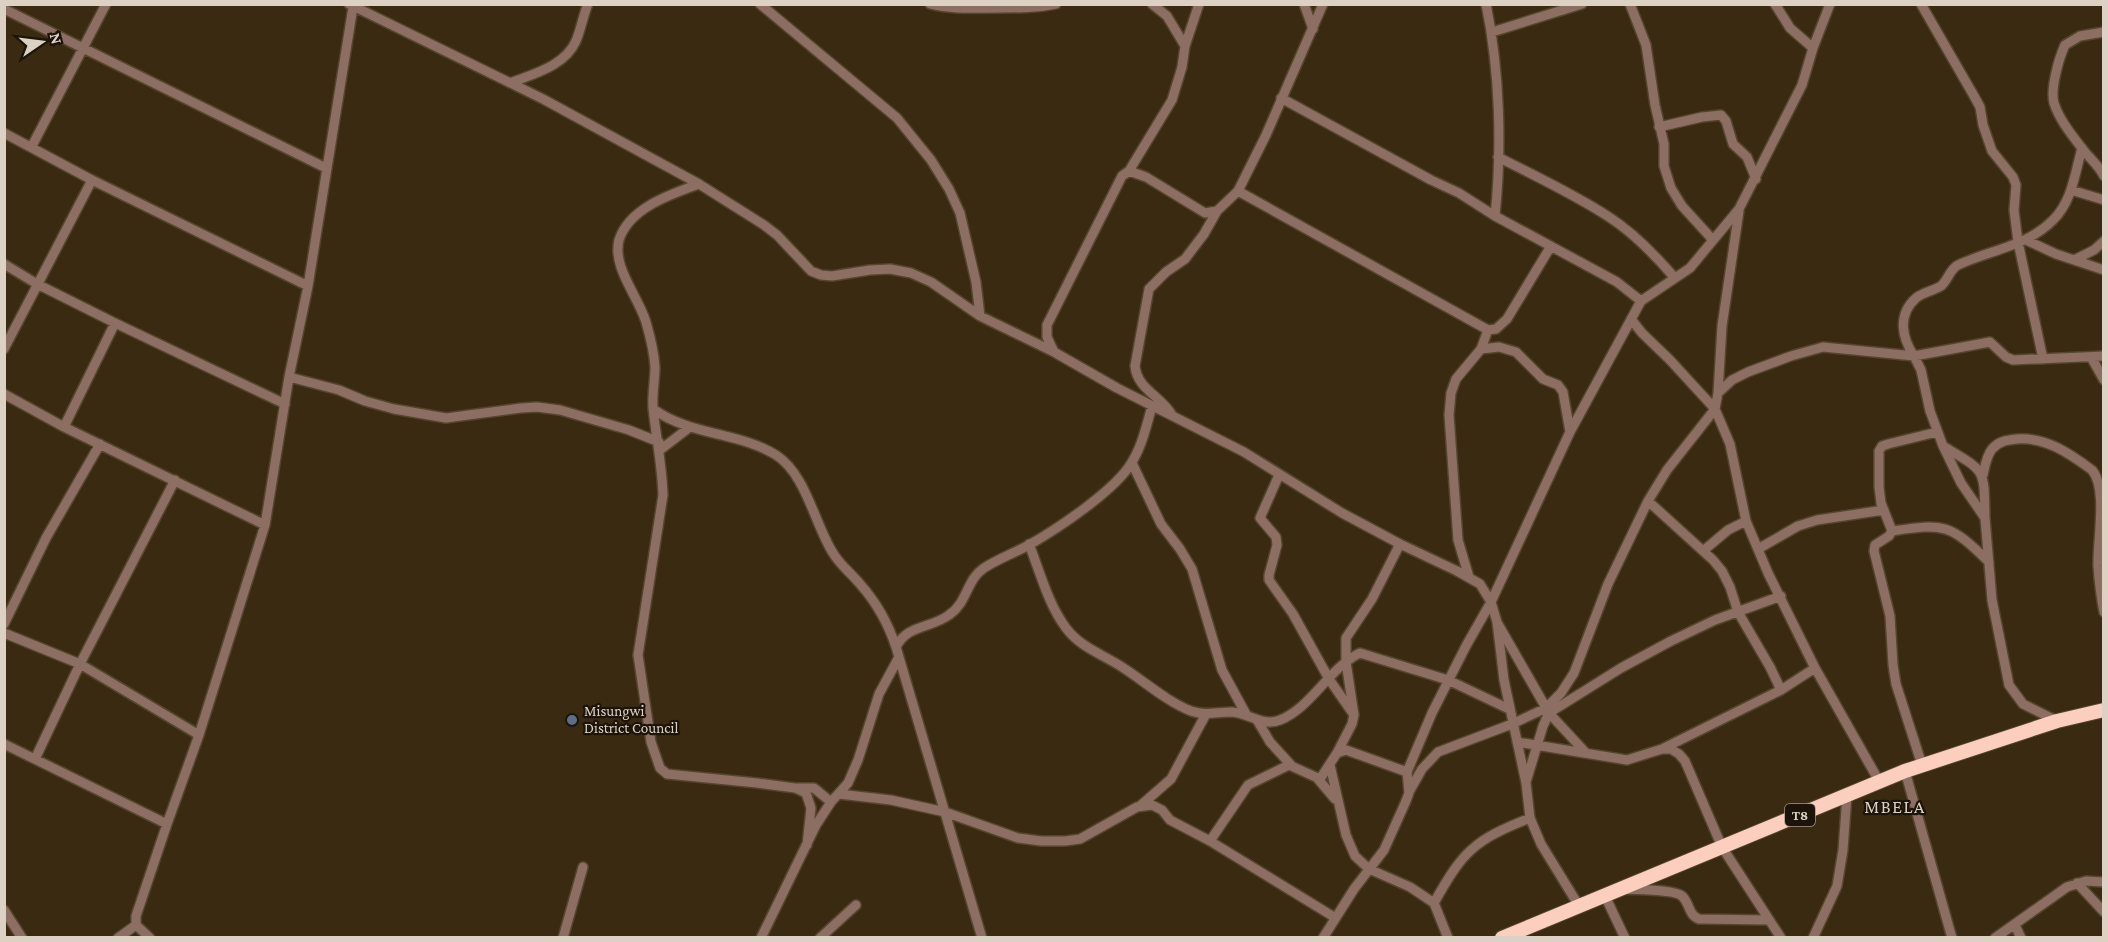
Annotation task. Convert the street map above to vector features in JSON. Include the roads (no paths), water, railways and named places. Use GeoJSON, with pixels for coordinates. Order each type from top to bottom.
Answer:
{"type":"FeatureCollection","features":[{"type":"Feature","properties":{"kind":"highway","name":"T8"},"geometry":{"type":"LineString","coordinates":[[1502,938],[1905,771],[2057,721],[2103,710]]}},
{"type":"Feature","properties":{"kind":"street"},"geometry":{"type":"LineString","coordinates":[[32,146],[106,4]]}},
{"type":"Feature","properties":{"kind":"street"},"geometry":{"type":"LineString","coordinates":[[510,83],[543,71],[568,52],[575,44],[588,4]]}},
{"type":"Feature","properties":{"kind":"street"},"geometry":{"type":"LineString","coordinates":[[760,4],[897,118],[931,160],[950,189],[960,213],[976,282],[980,316]]}},
{"type":"Feature","properties":{"kind":"street"},"geometry":{"type":"LineString","coordinates":[[930,4],[965,9],[1038,8],[1056,4]]}},
{"type":"Feature","properties":{"kind":"street"},"geometry":{"type":"LineString","coordinates":[[1152,4],[1167,16],[1185,46]]}},
{"type":"Feature","properties":{"kind":"street"},"geometry":{"type":"LineString","coordinates":[[1054,352],[1045,330],[1047,325],[1117,183],[1129,171],[1172,100],[1178,84],[1185,46],[1199,4]]}},
{"type":"Feature","properties":{"kind":"street"},"geometry":{"type":"LineString","coordinates":[[1304,4],[1313,29]]}},
{"type":"Feature","properties":{"kind":"street"},"geometry":{"type":"LineString","coordinates":[[1173,417],[1166,405],[1144,387],[1136,375],[1135,366],[1149,289],[1166,272],[1185,259],[1204,234],[1217,211],[1238,191],[1266,135],[1323,4]]}},
{"type":"Feature","properties":{"kind":"street"},"geometry":{"type":"LineString","coordinates":[[1486,4],[1492,32],[1497,82],[1498,157],[1495,216]]}},
{"type":"Feature","properties":{"kind":"street"},"geometry":{"type":"LineString","coordinates":[[1492,32],[1582,4]]}},
{"type":"Feature","properties":{"kind":"street"},"geometry":{"type":"LineString","coordinates":[[1629,4],[1646,45],[1659,127],[1664,144],[1664,166],[1674,195],[1713,240]]}},
{"type":"Feature","properties":{"kind":"street"},"geometry":{"type":"LineString","coordinates":[[1775,4],[1790,28],[1813,48]]}},
{"type":"Feature","properties":{"kind":"street"},"geometry":{"type":"LineString","coordinates":[[1409,793],[1407,772],[1448,680],[1491,602],[1570,432],[1641,302],[1690,268],[1739,209],[1802,85],[1830,4]]}},
{"type":"Feature","properties":{"kind":"street"},"geometry":{"type":"LineString","coordinates":[[1921,4],[1980,107],[1983,125],[1992,151],[2013,177],[2016,191],[2014,210],[2022,241],[2043,359]]}},
{"type":"Feature","properties":{"kind":"street"},"geometry":{"type":"LineString","coordinates":[[150,938],[136,924],[136,916],[200,735],[265,525],[289,377],[308,286],[351,6],[543,99],[699,184],[777,235],[811,271],[832,276],[880,270],[911,273],[932,282],[980,316],[1054,352],[1152,406],[1244,452],[1342,513],[1480,584],[1491,602],[1497,622],[1509,709],[1526,783],[1530,818],[1541,844],[1579,906]]}},
{"type":"Feature","properties":{"kind":"street"},"geometry":{"type":"LineString","coordinates":[[4,9],[326,168]]}},
{"type":"Feature","properties":{"kind":"street"},"geometry":{"type":"LineString","coordinates":[[2103,32],[2080,36],[2065,45],[2057,72],[2054,103],[2063,122],[2099,167],[2103,176]]}},
{"type":"Feature","properties":{"kind":"street"},"geometry":{"type":"LineString","coordinates":[[1281,98],[1459,193],[1495,216],[1617,282],[1641,302]]}},
{"type":"Feature","properties":{"kind":"street"},"geometry":{"type":"LineString","coordinates":[[1659,127],[1721,115],[1726,121],[1733,144],[1747,157],[1756,179]]}},
{"type":"Feature","properties":{"kind":"street"},"geometry":{"type":"LineString","coordinates":[[4,133],[92,180],[308,286]]}},
{"type":"Feature","properties":{"kind":"street"},"geometry":{"type":"LineString","coordinates":[[1985,518],[1961,483],[1942,446],[1930,411],[1921,370],[1906,345],[1902,330],[1905,314],[1916,298],[1940,286],[1955,266],[2022,241],[2052,222],[2058,216],[2072,190],[2082,148]]}},
{"type":"Feature","properties":{"kind":"street"},"geometry":{"type":"LineString","coordinates":[[1498,157],[1610,217],[1638,239],[1674,277]]}},
{"type":"Feature","properties":{"kind":"street"},"geometry":{"type":"LineString","coordinates":[[1129,171],[1146,177],[1205,213],[1217,211]]}},
{"type":"Feature","properties":{"kind":"street"},"geometry":{"type":"LineString","coordinates":[[4,349],[92,180]]}},
{"type":"Feature","properties":{"kind":"street"},"geometry":{"type":"LineString","coordinates":[[699,184],[646,209],[626,225],[619,241],[618,258],[621,271],[641,305],[655,369],[653,409],[663,495],[638,655],[651,742],[660,768],[667,774],[795,788],[814,788],[831,802]]}},
{"type":"Feature","properties":{"kind":"street"},"geometry":{"type":"LineString","coordinates":[[2072,190],[2103,200]]}},
{"type":"Feature","properties":{"kind":"street"},"geometry":{"type":"LineString","coordinates":[[1238,191],[1488,330],[1496,329],[1507,318],[1551,246]]}},
{"type":"Feature","properties":{"kind":"street"},"geometry":{"type":"LineString","coordinates":[[1526,783],[1548,710],[1574,673],[1608,584],[1648,501],[1667,470],[1715,410],[1722,326],[1739,209]]}},
{"type":"Feature","properties":{"kind":"street"},"geometry":{"type":"LineString","coordinates":[[2022,241],[2103,270]]}},
{"type":"Feature","properties":{"kind":"street"},"geometry":{"type":"LineString","coordinates":[[2074,260],[2094,250],[2103,241]]}},
{"type":"Feature","properties":{"kind":"street"},"geometry":{"type":"LineString","coordinates":[[4,264],[37,284],[115,323],[285,404]]}},
{"type":"Feature","properties":{"kind":"street"},"geometry":{"type":"LineString","coordinates":[[1631,319],[1715,410],[1730,444],[1746,520],[1758,549],[1815,668],[1879,781]]}},
{"type":"Feature","properties":{"kind":"street"},"geometry":{"type":"LineString","coordinates":[[64,427],[115,323]]}},
{"type":"Feature","properties":{"kind":"street"},"geometry":{"type":"LineString","coordinates":[[1469,577],[1458,540],[1449,415],[1451,393],[1456,379],[1481,349],[1488,330]]}},
{"type":"Feature","properties":{"kind":"street"},"geometry":{"type":"LineString","coordinates":[[1718,393],[1732,381],[1748,372],[1791,356],[1823,348],[1914,356],[1990,342],[2006,357],[2013,360],[2103,356]]}},
{"type":"Feature","properties":{"kind":"street"},"geometry":{"type":"LineString","coordinates":[[1481,349],[1499,347],[1516,352],[1543,380],[1558,385],[1563,392],[1570,432]]}},
{"type":"Feature","properties":{"kind":"street"},"geometry":{"type":"LineString","coordinates":[[2091,357],[2103,380]]}},
{"type":"Feature","properties":{"kind":"street"},"geometry":{"type":"LineString","coordinates":[[289,377],[339,390],[365,401],[394,409],[446,418],[537,406],[560,410],[629,430],[659,446]]}},
{"type":"Feature","properties":{"kind":"street"},"geometry":{"type":"LineString","coordinates":[[4,394],[64,427],[265,525]]}},
{"type":"Feature","properties":{"kind":"street"},"geometry":{"type":"LineString","coordinates":[[896,647],[906,633],[947,617],[957,609],[965,598],[974,577],[982,569],[1029,544],[1090,504],[1113,484],[1132,463],[1152,406]]}},
{"type":"Feature","properties":{"kind":"street"},"geometry":{"type":"LineString","coordinates":[[653,409],[666,418],[759,446],[778,457],[800,483],[832,553],[873,599],[889,626],[896,647],[982,938]]}},
{"type":"Feature","properties":{"kind":"street"},"geometry":{"type":"LineString","coordinates":[[659,446],[690,427]]}},
{"type":"Feature","properties":{"kind":"street"},"geometry":{"type":"LineString","coordinates":[[1892,531],[1879,487],[1879,451],[1882,446],[1937,432]]}},
{"type":"Feature","properties":{"kind":"street"},"geometry":{"type":"LineString","coordinates":[[2057,721],[2023,704],[2009,685],[1992,600],[1983,475],[1986,459],[1992,449],[2001,442],[2034,439],[2051,444],[2095,474],[2100,491],[2098,565],[2103,612]]}},
{"type":"Feature","properties":{"kind":"street"},"geometry":{"type":"LineString","coordinates":[[4,624],[46,538],[100,444]]}},
{"type":"Feature","properties":{"kind":"street"},"geometry":{"type":"LineString","coordinates":[[1942,446],[1977,467],[1983,475]]}},
{"type":"Feature","properties":{"kind":"street"},"geometry":{"type":"LineString","coordinates":[[1132,463],[1161,524],[1180,549],[1191,569],[1222,670],[1247,716]]}},
{"type":"Feature","properties":{"kind":"street"},"geometry":{"type":"LineString","coordinates":[[1279,475],[1260,518],[1276,537],[1277,545],[1269,580],[1293,614],[1329,679],[1354,715]]}},
{"type":"Feature","properties":{"kind":"street"},"geometry":{"type":"LineString","coordinates":[[35,759],[80,664],[175,480]]}},
{"type":"Feature","properties":{"kind":"street"},"geometry":{"type":"LineString","coordinates":[[1648,501],[1722,571],[1738,612],[1781,690]]}},
{"type":"Feature","properties":{"kind":"street"},"geometry":{"type":"LineString","coordinates":[[1758,549],[1798,526],[1817,520],[1884,510]]}},
{"type":"Feature","properties":{"kind":"street"},"geometry":{"type":"LineString","coordinates":[[1702,551],[1728,530],[1746,520]]}},
{"type":"Feature","properties":{"kind":"street"},"geometry":{"type":"LineString","coordinates":[[1892,531],[1928,526],[1944,527],[1959,535],[1989,562]]}},
{"type":"Feature","properties":{"kind":"street"},"geometry":{"type":"LineString","coordinates":[[1892,531],[1889,536],[1875,545],[1874,551],[1890,616],[1896,684],[1922,765]]}},
{"type":"Feature","properties":{"kind":"street"},"geometry":{"type":"LineString","coordinates":[[1029,544],[1056,613],[1079,642],[1120,665],[1166,698],[1191,711],[1206,714],[1233,712],[1257,720],[1273,722],[1295,711],[1346,662],[1360,653],[1448,680],[1509,709]]}},
{"type":"Feature","properties":{"kind":"street"},"geometry":{"type":"LineString","coordinates":[[1318,779],[1337,753],[1352,724],[1354,715],[1346,662],[1346,638],[1372,599],[1400,544]]}},
{"type":"Feature","properties":{"kind":"street"},"geometry":{"type":"LineString","coordinates":[[1323,938],[1334,917],[1384,850],[1422,769],[1438,752],[1548,710],[1691,631],[1781,596]]}},
{"type":"Feature","properties":{"kind":"street"},"geometry":{"type":"LineString","coordinates":[[1497,622],[1548,710],[1586,753]]}},
{"type":"Feature","properties":{"kind":"street"},"geometry":{"type":"LineString","coordinates":[[4,633],[80,664],[200,735]]}},
{"type":"Feature","properties":{"kind":"street"},"geometry":{"type":"LineString","coordinates":[[761,938],[816,825],[831,802],[848,783],[858,760],[879,694],[899,657]]}},
{"type":"Feature","properties":{"kind":"street"},"geometry":{"type":"LineString","coordinates":[[1517,742],[1627,760],[1662,749],[1781,690],[1815,668]]}},
{"type":"Feature","properties":{"kind":"street"},"geometry":{"type":"LineString","coordinates":[[839,794],[891,800],[945,812],[1018,838],[1065,841],[1080,838],[1137,807],[1171,779],[1206,714]]}},
{"type":"Feature","properties":{"kind":"street"},"geometry":{"type":"LineString","coordinates":[[1257,720],[1280,755],[1291,765],[1318,779],[1337,800]]}},
{"type":"Feature","properties":{"kind":"street"},"geometry":{"type":"LineString","coordinates":[[4,744],[167,824]]}},
{"type":"Feature","properties":{"kind":"street"},"geometry":{"type":"LineString","coordinates":[[1662,749],[1671,749],[1685,761],[1722,847],[1782,938]]}},
{"type":"Feature","properties":{"kind":"street"},"geometry":{"type":"LineString","coordinates":[[1337,753],[1346,750],[1407,772]]}},
{"type":"Feature","properties":{"kind":"street"},"geometry":{"type":"LineString","coordinates":[[1210,841],[1248,785],[1291,765]]}},
{"type":"Feature","properties":{"kind":"street"},"geometry":{"type":"LineString","coordinates":[[1330,765],[1337,800],[1355,856],[1369,869],[1410,887],[1434,903],[1448,938]]}},
{"type":"Feature","properties":{"kind":"street"},"geometry":{"type":"LineString","coordinates":[[1905,771],[1952,938]]}},
{"type":"Feature","properties":{"kind":"street"},"geometry":{"type":"LineString","coordinates":[[795,788],[806,793],[810,800],[807,845]]}},
{"type":"Feature","properties":{"kind":"street"},"geometry":{"type":"LineString","coordinates":[[1160,789],[1162,810]]}},
{"type":"Feature","properties":{"kind":"street"},"geometry":{"type":"LineString","coordinates":[[1813,938],[1837,886],[1843,850],[1846,795]]}},
{"type":"Feature","properties":{"kind":"street"},"geometry":{"type":"LineString","coordinates":[[1137,807],[1152,805],[1162,810],[1170,820],[1210,841],[1334,917]]}},
{"type":"Feature","properties":{"kind":"street"},"geometry":{"type":"LineString","coordinates":[[1434,903],[1460,860],[1476,843],[1501,829],[1530,818]]}},
{"type":"Feature","properties":{"kind":"street"},"geometry":{"type":"LineString","coordinates":[[563,938],[583,867]]}},
{"type":"Feature","properties":{"kind":"street"},"geometry":{"type":"LineString","coordinates":[[1995,938],[2067,888],[2086,881],[2103,882]]}},
{"type":"Feature","properties":{"kind":"street"},"geometry":{"type":"LineString","coordinates":[[2077,883],[2103,912]]}},
{"type":"Feature","properties":{"kind":"street"},"geometry":{"type":"LineString","coordinates":[[1621,889],[1678,894],[1686,901],[1692,915],[1699,919],[1769,920]]}},
{"type":"Feature","properties":{"kind":"street"},"geometry":{"type":"LineString","coordinates":[[1605,896],[1625,938]]}},
{"type":"Feature","properties":{"kind":"street"},"geometry":{"type":"LineString","coordinates":[[820,938],[856,905]]}},
{"type":"Feature","properties":{"kind":"street"},"geometry":{"type":"LineString","coordinates":[[4,910],[22,938]]}},
{"type":"Feature","properties":{"kind":"street"},"geometry":{"type":"LineString","coordinates":[[118,938],[136,924]]}},
{"type":"Feature","properties":{"kind":"street"},"geometry":{"type":"LineString","coordinates":[[2015,925],[2021,938]]}},
{"type":"Feature","properties":{"kind":"place","name":"Misungwi District Council"},"geometry":{"type":"Point","coordinates":[572,720]}},
{"type":"Feature","properties":{"kind":"district","name":"MBELA"},"geometry":{"type":"Point","coordinates":[1895,807]}}]}
